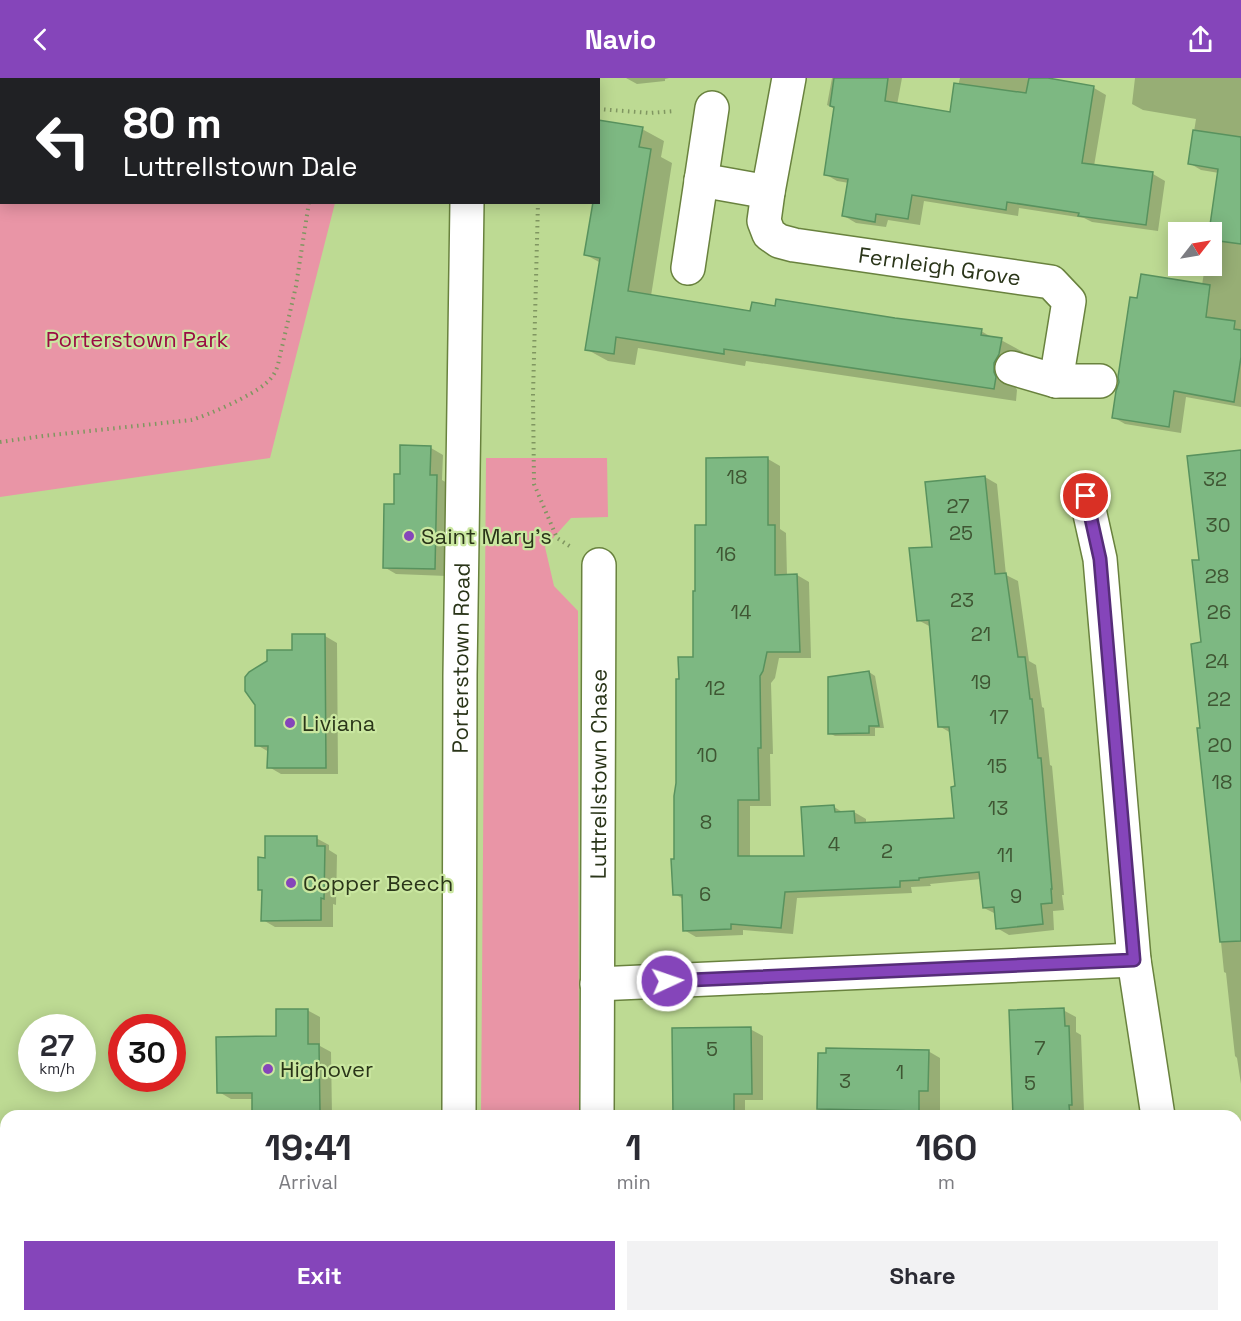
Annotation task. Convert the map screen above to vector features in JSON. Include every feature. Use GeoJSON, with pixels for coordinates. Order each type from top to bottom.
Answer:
{"type":"FeatureCollection","features":[{"type":"Feature","properties":{"kind":"street","name":"Fernleigh Grove"},"geometry":{"type":"LineString","coordinates":[[789,78],[764,221],[769,234],[779,241],[794,245],[1051,282],[1069,301],[1056,381]]}},
{"type":"Feature","properties":{"kind":"street"},"geometry":{"type":"LineString","coordinates":[[688,268],[712,108]]}},
{"type":"Feature","properties":{"kind":"street"},"geometry":{"type":"LineString","coordinates":[[701,180],[768,192]]}},
{"type":"Feature","properties":{"kind":"street","name":"Porterstown Road"},"geometry":{"type":"LineString","coordinates":[[459,1110],[460,675],[467,204]]}},
{"type":"Feature","properties":{"kind":"street"},"geometry":{"type":"LineString","coordinates":[[1012,368],[1056,381],[1100,381]]}},
{"type":"Feature","properties":{"kind":"street"},"geometry":{"type":"LineString","coordinates":[[1086,496],[1100,559],[1134,960],[1157,1110]]}},
{"type":"Feature","properties":{"kind":"street","name":"Luttrellstown Chase"},"geometry":{"type":"LineString","coordinates":[[597,1110],[599,565]]}},
{"type":"Feature","properties":{"kind":"street"},"geometry":{"type":"LineString","coordinates":[[597,984],[1134,960]]}},
{"type":"Feature","properties":{"kind":"path"},"geometry":{"type":"LineString","coordinates":[[600,109],[650,113],[712,108]]}},
{"type":"Feature","properties":{"kind":"path"},"geometry":{"type":"LineString","coordinates":[[0,442],[191,420],[225,406],[266,384],[276,370],[279,360],[296,286],[309,204]]}},
{"type":"Feature","properties":{"kind":"path"},"geometry":{"type":"LineString","coordinates":[[538,204],[533,395],[534,484],[557,538],[599,565]]}},
{"type":"Feature","properties":{"kind":"green space","name":"Porterstown Park"},"geometry":{"type":"Polygon","coordinates":[[[0,204],[335,204],[270,458],[0,497],[0,204]]]}},
{"type":"Feature","properties":{"kind":"green space"},"geometry":{"type":"Polygon","coordinates":[[[486,458],[607,458],[608,517],[571,518],[545,547],[554,586],[578,611],[579,1110],[481,1110],[486,458]]]}},
{"type":"Feature","properties":{"kind":"building"},"geometry":{"type":"Polygon","coordinates":[[[834,78],[888,78],[885,101],[950,112],[954,83],[1026,93],[1029,78],[1048,78],[1094,86],[1082,163],[1153,172],[1146,225],[1078,216],[1079,213],[1007,202],[1006,210],[912,195],[908,219],[876,214],[875,222],[842,216],[848,179],[824,175],[834,107],[830,106],[834,78]]]}},
{"type":"Feature","properties":{"kind":"building"},"geometry":{"type":"Polygon","coordinates":[[[600,120],[643,127],[639,147],[651,149],[628,291],[750,311],[752,302],[775,306],[776,299],[982,329],[981,335],[1002,338],[999,354],[994,363],[996,377],[994,389],[724,349],[724,354],[616,337],[614,354],[585,350],[600,258],[584,255],[593,204],[600,204],[600,120]]]}},
{"type":"Feature","properties":{"kind":"building"},"geometry":{"type":"Polygon","coordinates":[[[1193,130],[1241,137],[1241,244],[1222,241],[1222,222],[1210,222],[1218,169],[1188,164],[1193,130]]]}},
{"type":"Feature","properties":{"kind":"building"},"geometry":{"type":"Polygon","coordinates":[[[1141,274],[1210,285],[1206,317],[1235,321],[1234,329],[1241,330],[1241,357],[1234,402],[1174,391],[1169,427],[1112,418],[1130,297],[1137,298],[1141,274]]]}},
{"type":"Feature","properties":{"kind":"building","name":"Saint Mary's"},"geometry":{"type":"Polygon","coordinates":[[[400,445],[431,446],[430,475],[437,475],[435,569],[383,568],[384,504],[394,504],[394,474],[400,474],[400,445]]]}},
{"type":"Feature","properties":{"kind":"building"},"geometry":{"type":"Polygon","coordinates":[[[1241,450],[1241,941],[1220,942],[1197,728],[1200,728],[1191,644],[1201,642],[1192,560],[1199,560],[1187,456],[1241,450]]]}},
{"type":"Feature","properties":{"kind":"building"},"geometry":{"type":"Polygon","coordinates":[[[768,457],[768,525],[775,525],[775,575],[797,574],[800,652],[767,652],[760,676],[759,800],[738,800],[738,856],[804,856],[801,807],[834,805],[835,812],[854,811],[855,823],[954,818],[951,787],[955,786],[949,727],[938,727],[929,620],[917,621],[909,548],[932,547],[925,482],[985,476],[995,574],[1006,573],[1018,657],[1025,657],[1038,758],[1041,758],[1052,889],[1052,903],[1041,904],[1043,924],[996,929],[994,907],[983,908],[979,872],[900,881],[900,887],[785,892],[781,928],[731,924],[731,929],[683,931],[682,895],[673,895],[671,859],[674,859],[676,679],[679,679],[678,657],[693,657],[695,525],[706,525],[706,458],[768,457]]]}},
{"type":"Feature","properties":{"kind":"building","name":"Liviana"},"geometry":{"type":"Polygon","coordinates":[[[292,634],[325,634],[326,768],[267,768],[268,746],[255,746],[255,705],[245,691],[245,677],[267,661],[267,650],[292,650],[292,634]]]}},
{"type":"Feature","properties":{"kind":"building"},"geometry":{"type":"Polygon","coordinates":[[[869,671],[879,726],[869,726],[869,733],[828,734],[828,677],[869,671]]]}},
{"type":"Feature","properties":{"kind":"building","name":"Copper Beech"},"geometry":{"type":"Polygon","coordinates":[[[265,836],[317,836],[317,846],[325,846],[324,899],[321,898],[321,920],[261,921],[262,890],[258,890],[258,857],[265,858],[265,836]]]}},
{"type":"Feature","properties":{"kind":"building"},"geometry":{"type":"Polygon","coordinates":[[[1064,1008],[1065,1026],[1069,1026],[1072,1105],[1069,1105],[1069,1110],[1013,1110],[1009,1010],[1064,1008]]]}},
{"type":"Feature","properties":{"kind":"building","name":"Highover"},"geometry":{"type":"Polygon","coordinates":[[[276,1009],[308,1009],[308,1044],[319,1044],[320,1110],[252,1110],[252,1093],[217,1093],[216,1037],[276,1036],[276,1009]]]}},
{"type":"Feature","properties":{"kind":"building"},"geometry":{"type":"Polygon","coordinates":[[[751,1027],[752,1094],[734,1094],[734,1110],[673,1110],[672,1028],[751,1027]]]}},
{"type":"Feature","properties":{"kind":"building"},"geometry":{"type":"Polygon","coordinates":[[[826,1048],[929,1050],[928,1091],[919,1091],[919,1110],[817,1109],[818,1053],[826,1053],[826,1048]]]}},
{"type":"Feature","properties":{"kind":"place","name":"Saint Mary's"},"geometry":{"type":"Point","coordinates":[409,536]}},
{"type":"Feature","properties":{"kind":"place","name":"Liviana"},"geometry":{"type":"Point","coordinates":[290,723]}},
{"type":"Feature","properties":{"kind":"place","name":"Copper Beech"},"geometry":{"type":"Point","coordinates":[291,883]}},
{"type":"Feature","properties":{"kind":"place","name":"Highover"},"geometry":{"type":"Point","coordinates":[268,1069]}},
{"type":"Feature","properties":{"kind":"route"},"geometry":{"type":"LineString","coordinates":[[667,981],[1134,960],[1100,559],[1086,496]]}}]}
